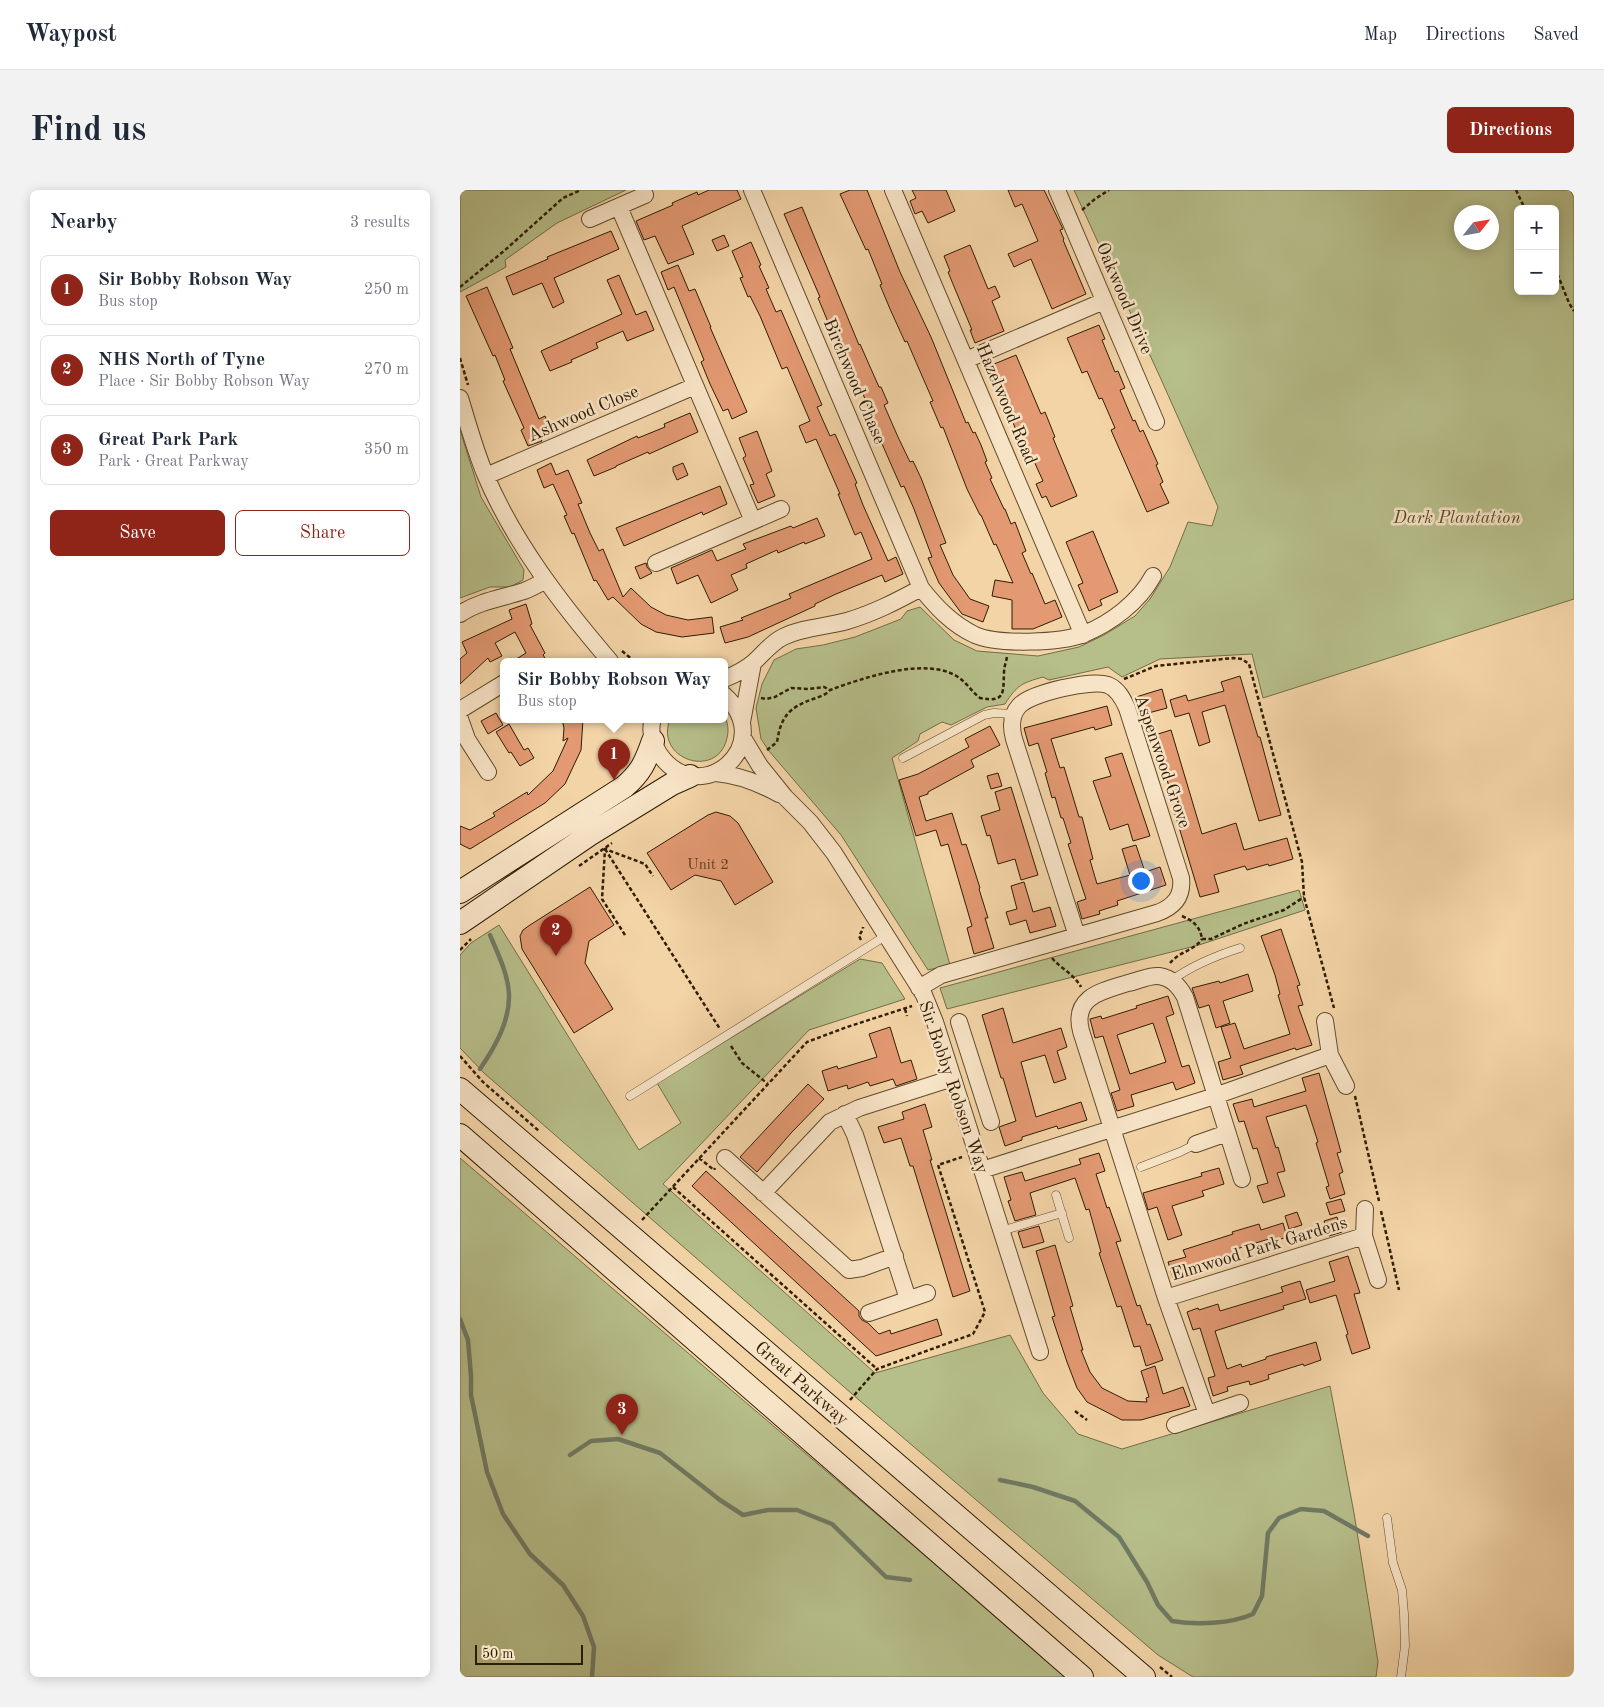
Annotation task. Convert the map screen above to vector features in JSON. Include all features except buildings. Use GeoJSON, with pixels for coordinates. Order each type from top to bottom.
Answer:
{"type":"FeatureCollection","features":[{"type":"Feature","properties":{"kind":"street","name":"Birchwood Chase"},"geometry":{"type":"LineString","coordinates":[[752,190],[921,588]]}},
{"type":"Feature","properties":{"kind":"street","name":"Hazelwood Road"},"geometry":{"type":"LineString","coordinates":[[893,190],[1083,634]]}},
{"type":"Feature","properties":{"kind":"street","name":"Oakwood Drive"},"geometry":{"type":"LineString","coordinates":[[1057,190],[1156,422]]}},
{"type":"Feature","properties":{"kind":"street"},"geometry":{"type":"LineString","coordinates":[[590,219],[645,195]]}},
{"type":"Feature","properties":{"kind":"street"},"geometry":{"type":"LineString","coordinates":[[619,207],[753,521]]}},
{"type":"Feature","properties":{"kind":"street"},"geometry":{"type":"LineString","coordinates":[[966,360],[1104,300]]}},
{"type":"Feature","properties":{"kind":"street","name":"Ashwood Close"},"geometry":{"type":"LineString","coordinates":[[486,476],[695,386]]}},
{"type":"Feature","properties":{"kind":"street"},"geometry":{"type":"LineString","coordinates":[[464,392],[486,476],[511,524],[546,580],[576,622],[607,658]]}},
{"type":"Feature","properties":{"kind":"street"},"geometry":{"type":"LineString","coordinates":[[656,563],[781,509]]}},
{"type":"Feature","properties":{"kind":"street"},"geometry":{"type":"LineString","coordinates":[[728,677],[753,663],[767,648],[782,637],[796,631],[845,621],[873,612],[921,588],[948,618],[963,628],[977,635],[1009,641],[1027,642],[1083,634],[1106,622],[1131,604],[1144,591],[1154,576]]}},
{"type":"Feature","properties":{"kind":"street"},"geometry":{"type":"LineString","coordinates":[[460,614],[485,602],[526,590],[546,580]]}},
{"type":"Feature","properties":{"kind":"street"},"geometry":{"type":"LineString","coordinates":[[716,773],[733,760],[743,738],[742,722],[753,663]]}},
{"type":"Feature","properties":{"kind":"street","name":"Aspenwood Grove"},"geometry":{"type":"LineString","coordinates":[[1014,714],[1020,704],[1026,700],[1083,684],[1098,683],[1109,686],[1121,696],[1127,708],[1181,878],[1178,898],[1167,909]]}},
{"type":"Feature","properties":{"kind":"street"},"geometry":{"type":"LineString","coordinates":[[460,710],[500,685]]}},
{"type":"Feature","properties":{"kind":"street"},"geometry":{"type":"LineString","coordinates":[[728,700],[737,711],[742,722]]}},
{"type":"Feature","properties":{"kind":"street"},"geometry":{"type":"LineString","coordinates":[[1014,714],[1012,723],[1014,739],[1077,936]]}},
{"type":"Feature","properties":{"kind":"street"},"geometry":{"type":"LineString","coordinates":[[460,719],[467,739],[488,772]]}},
{"type":"Feature","properties":{"kind":"street"},"geometry":{"type":"LineString","coordinates":[[652,725],[657,750],[666,763],[690,776]]}},
{"type":"Feature","properties":{"kind":"street"},"geometry":{"type":"LineString","coordinates":[[460,892],[624,788],[644,765],[652,725]]}},
{"type":"Feature","properties":{"kind":"street","name":"Sir Bobby Robson Way"},"geometry":{"type":"LineString","coordinates":[[743,738],[752,756],[785,797],[822,836],[923,994],[953,1078],[1040,1352]]}},
{"type":"Feature","properties":{"kind":"street","name":"Sir Bobby Robson Way"},"geometry":{"type":"LineString","coordinates":[[690,776],[699,777],[716,773],[731,774],[750,780],[785,797]]}},
{"type":"Feature","properties":{"kind":"street"},"geometry":{"type":"LineString","coordinates":[[467,929],[589,836],[672,784],[690,776]]}},
{"type":"Feature","properties":{"kind":"street"},"geometry":{"type":"LineString","coordinates":[[923,994],[941,974],[1157,914],[1167,909]]}},
{"type":"Feature","properties":{"kind":"street"},"geometry":{"type":"LineString","coordinates":[[1088,1000],[1100,992],[1151,977],[1167,979],[1179,987],[1185,997],[1242,1179]]}},
{"type":"Feature","properties":{"kind":"street","name":"Elmwood Park Gardens"},"geometry":{"type":"LineString","coordinates":[[1088,1000],[1081,1010],[1079,1023],[1166,1298],[1207,1414]]}},
{"type":"Feature","properties":{"kind":"street"},"geometry":{"type":"LineString","coordinates":[[1325,1021],[1330,1055],[1346,1086]]}},
{"type":"Feature","properties":{"kind":"street"},"geometry":{"type":"LineString","coordinates":[[941,1043],[961,1029],[988,1115],[964,1114]]}},
{"type":"Feature","properties":{"kind":"street"},"geometry":{"type":"LineString","coordinates":[[982,1170],[1215,1096],[1330,1055]]}},
{"type":"Feature","properties":{"kind":"street"},"geometry":{"type":"LineString","coordinates":[[763,1193],[830,1122],[846,1114],[953,1078]]}},
{"type":"Feature","properties":{"kind":"street","name":"Great Parkway"},"geometry":{"type":"LineString","coordinates":[[460,1084],[468,1095],[1144,1677]]}},
{"type":"Feature","properties":{"kind":"street"},"geometry":{"type":"LineString","coordinates":[[846,1114],[855,1135],[908,1300]]}},
{"type":"Feature","properties":{"kind":"street"},"geometry":{"type":"LineString","coordinates":[[1196,1144],[1227,1133]]}},
{"type":"Feature","properties":{"kind":"street"},"geometry":{"type":"LineString","coordinates":[[460,1135],[1082,1677]]}},
{"type":"Feature","properties":{"kind":"street"},"geometry":{"type":"LineString","coordinates":[[725,1158],[849,1270],[862,1268],[895,1256]]}},
{"type":"Feature","properties":{"kind":"street","name":"Elmwood Park Gardens"},"geometry":{"type":"LineString","coordinates":[[1365,1210],[1364,1236],[1378,1280]]}},
{"type":"Feature","properties":{"kind":"street","name":"Elmwood Park Gardens"},"geometry":{"type":"LineString","coordinates":[[1166,1298],[1364,1236]]}},
{"type":"Feature","properties":{"kind":"street"},"geometry":{"type":"LineString","coordinates":[[869,1313],[928,1292]]}},
{"type":"Feature","properties":{"kind":"street"},"geometry":{"type":"LineString","coordinates":[[1175,1425],[1240,1403]]}},
{"type":"Feature","properties":{"kind":"lane"},"geometry":{"type":"LineString","coordinates":[[903,758],[984,715],[994,713],[1014,714]]}},
{"type":"Feature","properties":{"kind":"lane"},"geometry":{"type":"LineString","coordinates":[[630,1096],[887,935]]}},
{"type":"Feature","properties":{"kind":"lane"},"geometry":{"type":"LineString","coordinates":[[1167,979],[1209,958],[1240,948]]}},
{"type":"Feature","properties":{"kind":"lane"},"geometry":{"type":"LineString","coordinates":[[1141,1167],[1196,1144]]}},
{"type":"Feature","properties":{"kind":"lane"},"geometry":{"type":"LineString","coordinates":[[1056,1195],[1069,1238]]}},
{"type":"Feature","properties":{"kind":"lane"},"geometry":{"type":"LineString","coordinates":[[1001,1231],[1062,1213]]}},
{"type":"Feature","properties":{"kind":"lane"},"geometry":{"type":"LineString","coordinates":[[1387,1518],[1393,1563],[1402,1590],[1405,1646],[1401,1677]]}},
{"type":"Feature","properties":{"kind":"path"},"geometry":{"type":"LineString","coordinates":[[460,287],[504,251],[563,198],[581,190]]}},
{"type":"Feature","properties":{"kind":"path"},"geometry":{"type":"LineString","coordinates":[[1070,221],[1095,199],[1109,190]]}},
{"type":"Feature","properties":{"kind":"path"},"geometry":{"type":"LineString","coordinates":[[1516,190],[1523,205]]}},
{"type":"Feature","properties":{"kind":"path"},"geometry":{"type":"LineString","coordinates":[[1559,278],[1574,311]]}},
{"type":"Feature","properties":{"kind":"path"},"geometry":{"type":"LineString","coordinates":[[460,358],[464,392]]}},
{"type":"Feature","properties":{"kind":"path"},"geometry":{"type":"LineString","coordinates":[[766,750],[777,742],[784,716],[792,708],[827,694],[830,690],[863,678],[897,671],[932,669],[957,676],[980,698],[994,698],[1001,695],[1004,691],[1004,668],[1009,641]]}},
{"type":"Feature","properties":{"kind":"path"},"geometry":{"type":"LineString","coordinates":[[616,646],[630,658]]}},
{"type":"Feature","properties":{"kind":"path"},"geometry":{"type":"LineString","coordinates":[[1109,686],[1156,666],[1233,658],[1242,659],[1248,664],[1302,862],[1304,897],[1284,910],[1243,924],[1216,938],[1202,939]]}},
{"type":"Feature","properties":{"kind":"path"},"geometry":{"type":"LineString","coordinates":[[755,698],[766,699],[775,697],[791,688],[809,689],[824,687],[830,690]]}},
{"type":"Feature","properties":{"kind":"path"},"geometry":{"type":"LineString","coordinates":[[575,868],[605,849],[614,840]]}},
{"type":"Feature","properties":{"kind":"path"},"geometry":{"type":"LineString","coordinates":[[605,849],[645,864],[653,876]]}},
{"type":"Feature","properties":{"kind":"path"},"geometry":{"type":"LineString","coordinates":[[605,849],[602,899],[625,935]]}},
{"type":"Feature","properties":{"kind":"path"},"geometry":{"type":"LineString","coordinates":[[605,849],[742,1063],[768,1084]]}},
{"type":"Feature","properties":{"kind":"path"},"geometry":{"type":"LineString","coordinates":[[1167,909],[1192,920],[1200,930],[1202,939]]}},
{"type":"Feature","properties":{"kind":"path"},"geometry":{"type":"LineString","coordinates":[[862,923],[863,929],[859,936],[866,948]]}},
{"type":"Feature","properties":{"kind":"path"},"geometry":{"type":"LineString","coordinates":[[460,950],[467,929]]}},
{"type":"Feature","properties":{"kind":"path"},"geometry":{"type":"LineString","coordinates":[[1167,979],[1174,959],[1195,946],[1202,939]]}},
{"type":"Feature","properties":{"kind":"path"},"geometry":{"type":"LineString","coordinates":[[1044,945],[1057,964],[1078,981],[1088,1000]]}},
{"type":"Feature","properties":{"kind":"path"},"geometry":{"type":"LineString","coordinates":[[642,1220],[807,1042],[905,1009],[923,994]]}},
{"type":"Feature","properties":{"kind":"path"},"geometry":{"type":"LineString","coordinates":[[905,1009],[907,1016]]}},
{"type":"Feature","properties":{"kind":"path"},"geometry":{"type":"LineString","coordinates":[[850,1400],[878,1369],[973,1334],[985,1312],[938,1165],[977,1152]]}},
{"type":"Feature","properties":{"kind":"path"},"geometry":{"type":"LineString","coordinates":[[672,1187],[878,1369]]}},
{"type":"Feature","properties":{"kind":"path"},"geometry":{"type":"LineString","coordinates":[[1074,1411],[1087,1420]]}},
{"type":"Feature","properties":{"kind":"green space"},"geometry":{"type":"Polygon","coordinates":[[[460,190],[626,190],[557,223],[505,260],[506,267],[460,292],[460,190]]]}},
{"type":"Feature","properties":{"kind":"green space","name":"Dark Plantation"},"geometry":{"type":"Polygon","coordinates":[[[1074,190],[1570,190],[1574,197],[1574,599],[1263,698],[1252,654],[1160,659],[1122,677],[1108,667],[1049,680],[1043,677],[1036,679],[1025,683],[1017,689],[1005,704],[987,707],[951,725],[942,722],[920,734],[918,741],[892,758],[950,965],[928,970],[841,835],[769,751],[761,739],[756,708],[762,684],[774,660],[796,649],[855,637],[901,619],[907,611],[920,607],[954,640],[977,651],[1038,656],[1079,647],[1104,635],[1135,616],[1150,599],[1170,567],[1188,522],[1212,526],[1218,507],[1074,190]]]}},
{"type":"Feature","properties":{"kind":"green space"},"geometry":{"type":"Polygon","coordinates":[[[460,430],[481,497],[524,570],[523,580],[510,587],[490,587],[460,598],[460,430]]]}},
{"type":"Feature","properties":{"kind":"green space"},"geometry":{"type":"Polygon","coordinates":[[[669,723],[727,723],[728,726],[727,738],[721,751],[712,759],[701,761],[689,760],[679,754],[671,745],[667,733],[669,723]]]}},
{"type":"Feature","properties":{"kind":"green space"},"geometry":{"type":"Polygon","coordinates":[[[1299,890],[1305,910],[1199,945],[947,1009],[940,988],[1299,890]]]}},
{"type":"Feature","properties":{"kind":"green space"},"geometry":{"type":"Polygon","coordinates":[[[499,925],[639,1150],[681,1123],[657,1083],[860,959],[882,963],[905,999],[809,1030],[663,1184],[875,1373],[1010,1335],[1043,1393],[1078,1434],[1122,1449],[1330,1386],[1354,1513],[1378,1662],[1376,1677],[1193,1677],[1158,1655],[859,1400],[484,1073],[460,1048],[460,955],[471,943],[499,925]]]}},
{"type":"Feature","properties":{"kind":"green space"},"geometry":{"type":"Polygon","coordinates":[[[460,1158],[1067,1677],[460,1677],[460,1158]]]}},
{"type":"Feature","properties":{"kind":"waterway"},"geometry":{"type":"LineString","coordinates":[[480,1069],[500,1033],[509,1004],[507,979],[490,935]]}},
{"type":"Feature","properties":{"kind":"waterway"},"geometry":{"type":"LineString","coordinates":[[460,1319],[468,1340],[471,1395],[487,1472],[503,1514],[530,1554],[563,1585],[583,1616],[594,1647],[592,1677]]}},
{"type":"Feature","properties":{"kind":"waterway"},"geometry":{"type":"LineString","coordinates":[[570,1455],[591,1441],[618,1439],[660,1453],[720,1500],[743,1515],[768,1510],[797,1510],[832,1524],[886,1577],[910,1580]]}},
{"type":"Feature","properties":{"kind":"waterway"},"geometry":{"type":"LineString","coordinates":[[1000,1480],[1033,1487],[1075,1501],[1119,1537],[1147,1582],[1158,1605],[1172,1621],[1213,1623],[1234,1620],[1253,1614],[1262,1596],[1268,1533],[1279,1518],[1301,1509],[1324,1511],[1368,1536]]}},
{"type":"Feature","properties":{"kind":"place","name":"Sir Bobby Robson Way"},"geometry":{"type":"Point","coordinates":[614,780]}},
{"type":"Feature","properties":{"kind":"place","name":"NHS North of Tyne"},"geometry":{"type":"Point","coordinates":[556,956]}},
{"type":"Feature","properties":{"kind":"place","name":"Great Park Park"},"geometry":{"type":"Point","coordinates":[622,1435]}}]}
